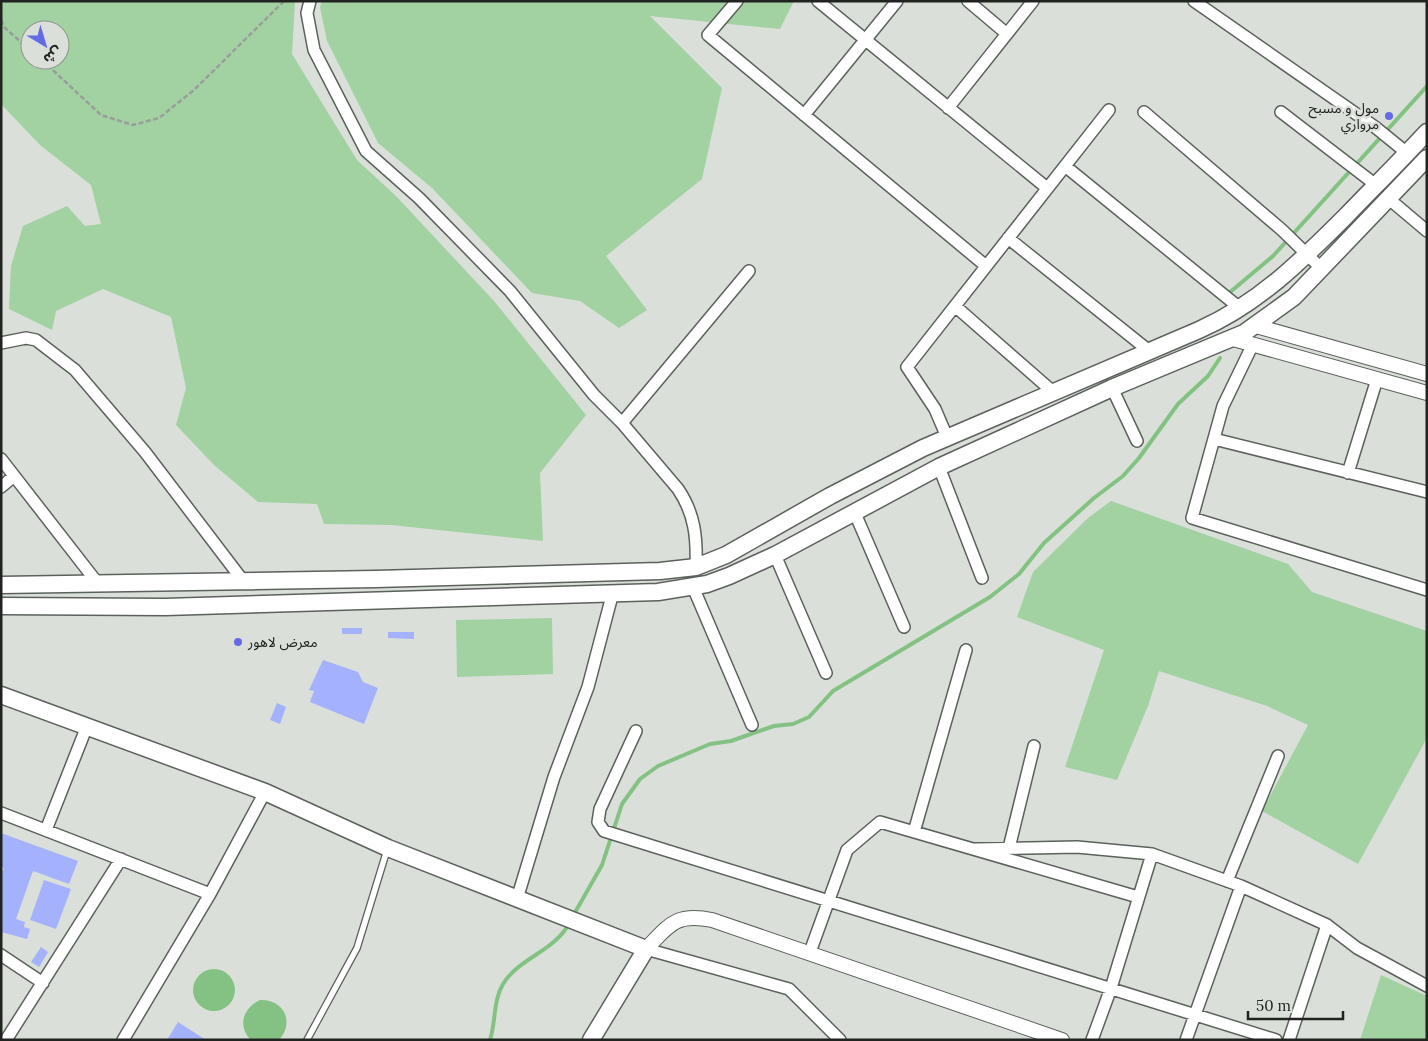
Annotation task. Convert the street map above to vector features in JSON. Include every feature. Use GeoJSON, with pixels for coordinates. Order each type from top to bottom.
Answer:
{"type":"FeatureCollection","features":[{"type":"Feature","properties":{"kind":"main road"},"geometry":{"type":"LineString","coordinates":[[1,585],[99,585],[376,579],[660,571],[696,567],[726,556],[830,496],[948,437],[1148,350],[1199,330],[1240,309],[1267,290],[1303,250],[1376,185],[1427,132]]}},
{"type":"Feature","properties":{"kind":"main road"},"geometry":{"type":"LineString","coordinates":[[1,606],[165,607],[658,592],[693,587],[729,576],[775,555],[938,467],[1112,388],[1233,339],[1256,326],[1294,297],[1427,158]]}},
{"type":"Feature","properties":{"kind":"main road"},"geometry":{"type":"LineString","coordinates":[[948,437],[958,458]]}},
{"type":"Feature","properties":{"kind":"main road"},"geometry":{"type":"LineString","coordinates":[[375,601],[376,579]]}},
{"type":"Feature","properties":{"kind":"main road"},"geometry":{"type":"LineString","coordinates":[[1,695],[265,792],[388,848],[646,949],[591,1040]]}},
{"type":"Feature","properties":{"kind":"street"},"geometry":{"type":"LineString","coordinates":[[310,1],[307,14],[314,50],[366,151],[419,198],[510,291],[594,395],[622,422],[686,501],[695,528],[696,567]]}},
{"type":"Feature","properties":{"kind":"street"},"geometry":{"type":"LineString","coordinates":[[737,1],[708,34],[986,266]]}},
{"type":"Feature","properties":{"kind":"street"},"geometry":{"type":"LineString","coordinates":[[818,1],[1047,188]]}},
{"type":"Feature","properties":{"kind":"street"},"geometry":{"type":"LineString","coordinates":[[804,115],[897,1]]}},
{"type":"Feature","properties":{"kind":"street"},"geometry":{"type":"LineString","coordinates":[[968,1],[1007,34]]}},
{"type":"Feature","properties":{"kind":"street"},"geometry":{"type":"LineString","coordinates":[[948,108],[1033,1]]}},
{"type":"Feature","properties":{"kind":"street"},"geometry":{"type":"LineString","coordinates":[[1194,1],[1375,127],[1407,153]]}},
{"type":"Feature","properties":{"kind":"street"},"geometry":{"type":"LineString","coordinates":[[948,437],[935,409],[908,367],[1109,110]]}},
{"type":"Feature","properties":{"kind":"street"},"geometry":{"type":"LineString","coordinates":[[1144,112],[1282,230],[1322,269]]}},
{"type":"Feature","properties":{"kind":"street"},"geometry":{"type":"LineString","coordinates":[[1281,112],[1346,164],[1376,185]]}},
{"type":"Feature","properties":{"kind":"street"},"geometry":{"type":"LineString","coordinates":[[1065,166],[1240,309]]}},
{"type":"Feature","properties":{"kind":"street"},"geometry":{"type":"LineString","coordinates":[[1389,199],[1427,231]]}},
{"type":"Feature","properties":{"kind":"street"},"geometry":{"type":"LineString","coordinates":[[1008,238],[1148,350]]}},
{"type":"Feature","properties":{"kind":"street"},"geometry":{"type":"LineString","coordinates":[[622,422],[749,271]]}},
{"type":"Feature","properties":{"kind":"street"},"geometry":{"type":"LineString","coordinates":[[955,306],[1052,392]]}},
{"type":"Feature","properties":{"kind":"street"},"geometry":{"type":"LineString","coordinates":[[1256,326],[1427,374]]}},
{"type":"Feature","properties":{"kind":"street"},"geometry":{"type":"LineString","coordinates":[[1,342],[26,338],[36,340],[74,370],[145,452],[244,582]]}},
{"type":"Feature","properties":{"kind":"street"},"geometry":{"type":"LineString","coordinates":[[1233,339],[1427,393]]}},
{"type":"Feature","properties":{"kind":"street"},"geometry":{"type":"LineString","coordinates":[[1254,344],[1222,406],[1192,518],[1427,590]]}},
{"type":"Feature","properties":{"kind":"street"},"geometry":{"type":"LineString","coordinates":[[1403,386],[1408,369]]}},
{"type":"Feature","properties":{"kind":"street"},"geometry":{"type":"LineString","coordinates":[[1348,473],[1377,379]]}},
{"type":"Feature","properties":{"kind":"street"},"geometry":{"type":"LineString","coordinates":[[1112,388],[1137,441]]}},
{"type":"Feature","properties":{"kind":"street"},"geometry":{"type":"LineString","coordinates":[[1214,439],[1427,492]]}},
{"type":"Feature","properties":{"kind":"street"},"geometry":{"type":"LineString","coordinates":[[1,459],[99,585]]}},
{"type":"Feature","properties":{"kind":"street"},"geometry":{"type":"LineString","coordinates":[[938,467],[982,578]]}},
{"type":"Feature","properties":{"kind":"street"},"geometry":{"type":"LineString","coordinates":[[1,487],[14,476]]}},
{"type":"Feature","properties":{"kind":"street"},"geometry":{"type":"LineString","coordinates":[[854,511],[904,627]]}},
{"type":"Feature","properties":{"kind":"street"},"geometry":{"type":"LineString","coordinates":[[775,555],[826,673]]}},
{"type":"Feature","properties":{"kind":"street"},"geometry":{"type":"LineString","coordinates":[[693,587],[752,725]]}},
{"type":"Feature","properties":{"kind":"street"},"geometry":{"type":"LineString","coordinates":[[516,899],[554,777],[588,686],[613,592]]}},
{"type":"Feature","properties":{"kind":"street"},"geometry":{"type":"LineString","coordinates":[[914,832],[966,650]]}},
{"type":"Feature","properties":{"kind":"street"},"geometry":{"type":"LineString","coordinates":[[46,830],[87,726]]}},
{"type":"Feature","properties":{"kind":"street"},"geometry":{"type":"LineString","coordinates":[[636,730],[600,809],[598,822],[604,831],[1276,1040]]}},
{"type":"Feature","properties":{"kind":"street"},"geometry":{"type":"LineString","coordinates":[[1009,848],[1034,746]]}},
{"type":"Feature","properties":{"kind":"street"},"geometry":{"type":"LineString","coordinates":[[1227,881],[1278,756]]}},
{"type":"Feature","properties":{"kind":"street"},"geometry":{"type":"LineString","coordinates":[[123,1040],[210,894],[265,792]]}},
{"type":"Feature","properties":{"kind":"street"},"geometry":{"type":"LineString","coordinates":[[1,813],[210,894]]}},
{"type":"Feature","properties":{"kind":"street"},"geometry":{"type":"LineString","coordinates":[[810,952],[847,850],[880,822],[1138,897]]}},
{"type":"Feature","properties":{"kind":"street"},"geometry":{"type":"LineString","coordinates":[[975,849],[1077,847],[1152,854],[1242,886],[1327,924],[1357,948],[1427,986]]}},
{"type":"Feature","properties":{"kind":"street"},"geometry":{"type":"LineString","coordinates":[[1092,1040],[1111,988],[1152,854]]}},
{"type":"Feature","properties":{"kind":"street"},"geometry":{"type":"LineString","coordinates":[[6,1040],[121,859]]}},
{"type":"Feature","properties":{"kind":"street"},"geometry":{"type":"LineString","coordinates":[[1186,1040],[1242,886]]}},
{"type":"Feature","properties":{"kind":"street"},"geometry":{"type":"LineString","coordinates":[[840,1040],[789,989],[646,949],[671,923],[688,917],[712,920],[810,952],[1062,1040]]}},
{"type":"Feature","properties":{"kind":"street"},"geometry":{"type":"LineString","coordinates":[[1289,1040],[1327,924]]}},
{"type":"Feature","properties":{"kind":"street"},"geometry":{"type":"LineString","coordinates":[[1,955],[42,983]]}},
{"type":"Feature","properties":{"kind":"lane"},"geometry":{"type":"LineString","coordinates":[[306,1040],[358,948],[388,848]]}},
{"type":"Feature","properties":{"kind":"path"},"geometry":{"type":"LineString","coordinates":[[53,70],[102,115],[133,125],[159,118],[194,90],[284,1]]}},
{"type":"Feature","properties":{"kind":"path"},"geometry":{"type":"LineString","coordinates":[[1,20],[5,28],[20,41]]}},
{"type":"Feature","properties":{"kind":"shaded area"},"geometry":{"type":"Polygon","coordinates":[[[1,1],[295,1],[292,54],[357,160],[396,196],[494,301],[586,415],[540,473],[543,541],[391,525],[324,524],[317,504],[258,502],[214,465],[176,425],[186,388],[171,317],[103,289],[56,311],[52,330],[9,309],[11,266],[23,226],[67,206],[85,226],[101,224],[91,185],[40,145],[1,104],[1,1]]]}},
{"type":"Feature","properties":{"kind":"shaded area"},"geometry":{"type":"Polygon","coordinates":[[[322,1],[794,1],[780,29],[650,16],[722,88],[702,179],[606,256],[647,310],[619,328],[580,301],[532,293],[432,188],[378,143],[327,41],[320,7],[322,1]]]}},
{"type":"Feature","properties":{"kind":"shaded area"},"geometry":{"type":"Polygon","coordinates":[[[1111,501],[1288,564],[1312,592],[1427,631],[1427,738],[1358,864],[1262,811],[1308,725],[1267,706],[1159,671],[1148,706],[1117,780],[1065,767],[1104,650],[1017,617],[1033,572],[1088,518],[1111,501]]]}},
{"type":"Feature","properties":{"kind":"shaded area"},"geometry":{"type":"Polygon","coordinates":[[[552,618],[553,674],[457,677],[456,620],[552,618]]]}},
{"type":"Feature","properties":{"kind":"shaded area"},"geometry":{"type":"Polygon","coordinates":[[[214,969],[229,975],[235,990],[229,1005],[214,1011],[199,1005],[193,990],[199,975],[214,969]]]}},
{"type":"Feature","properties":{"kind":"shaded area"},"geometry":{"type":"Polygon","coordinates":[[[1381,975],[1427,996],[1427,1040],[1360,1040],[1381,975]]]}},
{"type":"Feature","properties":{"kind":"shaded area"},"geometry":{"type":"Polygon","coordinates":[[[260,1000],[275,1003],[281,1007],[284,1013],[286,1026],[279,1040],[251,1040],[244,1029],[243,1023],[246,1012],[254,1003],[260,1000]]]}},
{"type":"Feature","properties":{"kind":"building"},"geometry":{"type":"Polygon","coordinates":[[[342,628],[362,628],[362,634],[342,634],[342,628]]]}},
{"type":"Feature","properties":{"kind":"building"},"geometry":{"type":"Polygon","coordinates":[[[388,632],[414,632],[414,639],[388,638],[388,632]]]}},
{"type":"Feature","properties":{"kind":"building"},"geometry":{"type":"Polygon","coordinates":[[[323,660],[358,672],[363,682],[378,688],[364,724],[310,702],[314,691],[309,690],[323,660]]]}},
{"type":"Feature","properties":{"kind":"building"},"geometry":{"type":"Polygon","coordinates":[[[277,703],[286,707],[280,724],[270,720],[277,703]]]}},
{"type":"Feature","properties":{"kind":"building"},"geometry":{"type":"Polygon","coordinates":[[[1,833],[78,861],[69,884],[33,871],[16,919],[25,922],[24,927],[30,929],[27,939],[1,932],[1,874],[4,868],[1,867],[1,833]]]}},
{"type":"Feature","properties":{"kind":"building"},"geometry":{"type":"Polygon","coordinates":[[[44,880],[71,889],[56,929],[30,920],[44,880]]]}},
{"type":"Feature","properties":{"kind":"building"},"geometry":{"type":"Polygon","coordinates":[[[41,947],[48,952],[39,967],[31,962],[41,947]]]}},
{"type":"Feature","properties":{"kind":"building"},"geometry":{"type":"Polygon","coordinates":[[[178,1022],[206,1040],[167,1040],[178,1022]]]}},
{"type":"Feature","properties":{"kind":"waterway"},"geometry":{"type":"LineString","coordinates":[[1229,293],[1273,256],[1427,86]]}},
{"type":"Feature","properties":{"kind":"waterway"},"geometry":{"type":"LineString","coordinates":[[573,916],[602,865],[622,804],[640,779],[658,766],[710,744],[731,741],[774,726],[793,724],[809,717],[833,691],[990,597],[1019,574],[1044,543],[1094,498],[1123,476],[1139,458],[1178,404],[1208,376],[1220,358]]}},
{"type":"Feature","properties":{"kind":"waterway"},"geometry":{"type":"LineString","coordinates":[[490,1040],[496,1004],[503,984],[518,968],[554,942],[569,924]]}},
{"type":"Feature","properties":{"kind":"place","name":"مول و مسبح مرواري"},"geometry":{"type":"Point","coordinates":[1389,116]}},
{"type":"Feature","properties":{"kind":"place","name":"معرض لاهور"},"geometry":{"type":"Point","coordinates":[238,642]}}]}
